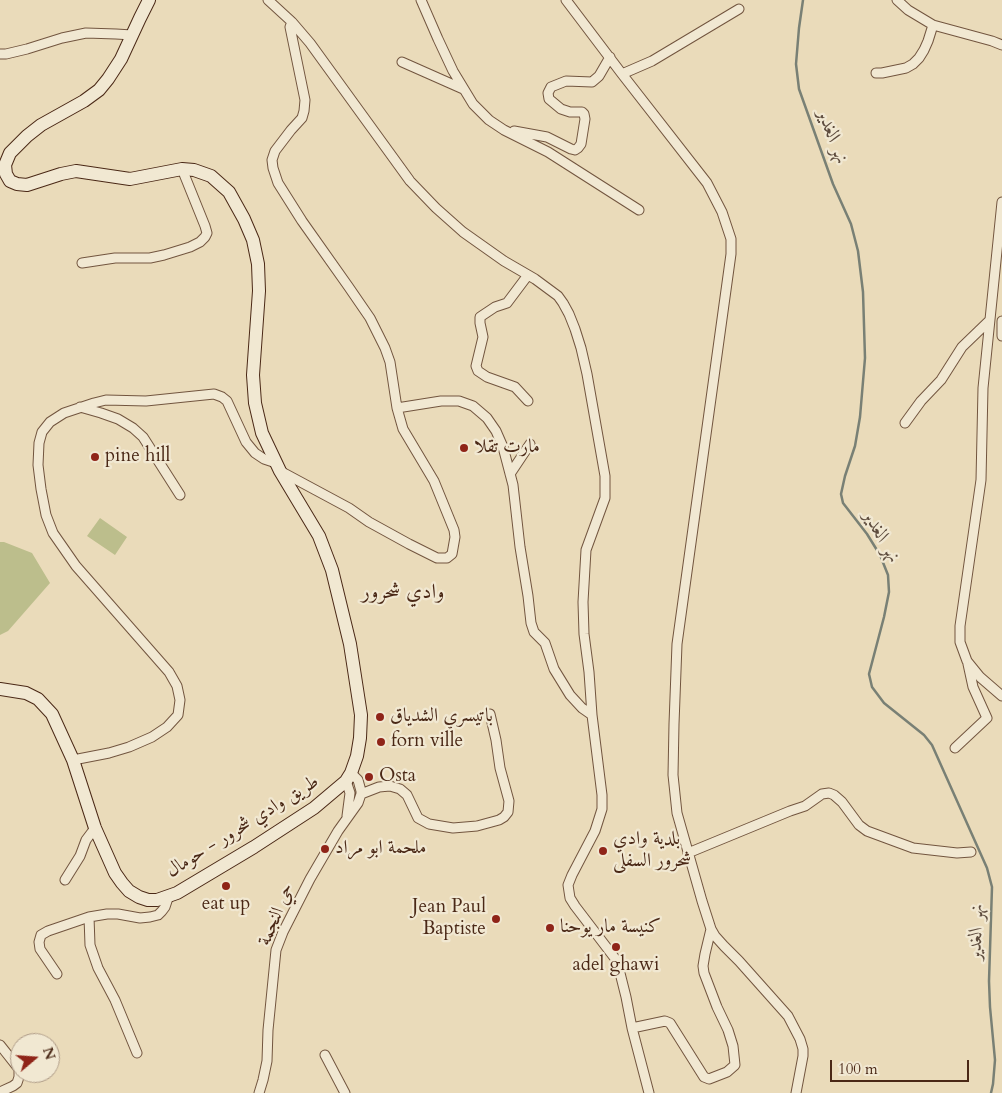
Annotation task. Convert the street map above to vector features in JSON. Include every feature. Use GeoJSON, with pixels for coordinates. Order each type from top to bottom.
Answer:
{"type":"FeatureCollection","features":[{"type":"Feature","properties":{"kind":"main road"},"geometry":{"type":"LineString","coordinates":[[150,0],[121,59],[99,90],[26,136],[10,153],[5,165],[6,174],[10,182],[27,185],[76,171],[130,179],[182,169],[194,170],[211,176],[229,192],[253,240],[258,264],[259,291],[252,375],[255,403],[262,433],[278,467],[319,536],[335,579],[350,644],[361,715],[357,756],[348,777]]}},
{"type":"Feature","properties":{"kind":"main road","name":"طريق وادي شحرور - حومال"},"geometry":{"type":"LineString","coordinates":[[0,689],[26,693],[38,699],[52,714],[73,760],[95,828],[115,873],[129,891],[148,900],[157,900],[177,893],[254,847],[314,808],[332,794],[348,777]]}},
{"type":"Feature","properties":{"kind":"street"},"geometry":{"type":"LineString","coordinates":[[268,0],[292,22],[310,43],[410,181],[463,232],[558,296],[572,322],[587,374],[605,476],[605,498],[586,550],[583,602],[584,634],[602,809],[595,832],[568,886],[570,898],[617,961],[649,1093]]}},
{"type":"Feature","properties":{"kind":"street"},"geometry":{"type":"LineString","coordinates":[[421,0],[463,89],[473,104],[489,120],[504,130],[548,152],[640,210]]}},
{"type":"Feature","properties":{"kind":"street"},"geometry":{"type":"LineString","coordinates":[[566,0],[708,183],[722,212],[731,239],[731,254],[677,644],[673,775],[677,814],[711,929],[715,936],[788,1016],[800,1039],[803,1056],[796,1093]]}},
{"type":"Feature","properties":{"kind":"street"},"geometry":{"type":"LineString","coordinates":[[896,0],[932,25],[992,41],[1002,46]]}},
{"type":"Feature","properties":{"kind":"street"},"geometry":{"type":"LineString","coordinates":[[622,74],[652,62],[739,9]]}},
{"type":"Feature","properties":{"kind":"street"},"geometry":{"type":"LineString","coordinates":[[73,760],[109,753],[152,738],[167,727],[178,715],[180,700],[169,672],[76,566],[53,533],[46,516],[38,465],[39,443],[42,432],[50,422],[64,413],[106,400],[146,401],[214,394],[227,401],[246,442],[255,453],[370,522],[437,558],[446,558],[452,554],[454,549],[454,530],[434,481],[403,429],[397,408],[390,362],[378,334],[370,318],[302,221],[278,183],[272,168],[275,150],[302,118],[304,111],[305,100],[290,27],[292,22]]}},
{"type":"Feature","properties":{"kind":"street"},"geometry":{"type":"LineString","coordinates":[[876,72],[906,68],[913,64],[920,58],[924,50],[932,25]]}},
{"type":"Feature","properties":{"kind":"street"},"geometry":{"type":"LineString","coordinates":[[0,54],[15,52],[86,33],[132,35]]}},
{"type":"Feature","properties":{"kind":"street"},"geometry":{"type":"LineString","coordinates":[[504,130],[547,137],[571,149],[575,150],[578,148],[582,144],[584,114],[582,112],[570,112],[561,109],[549,99],[548,93],[551,87],[566,81],[592,82],[599,76],[610,57]]}},
{"type":"Feature","properties":{"kind":"street"},"geometry":{"type":"LineString","coordinates":[[402,62],[463,89]]}},
{"type":"Feature","properties":{"kind":"street"},"geometry":{"type":"LineString","coordinates":[[82,263],[115,258],[150,258],[190,247],[206,237],[205,226],[182,169]]}},
{"type":"Feature","properties":{"kind":"street"},"geometry":{"type":"LineString","coordinates":[[955,748],[987,718],[973,687],[960,642],[960,626],[982,480],[984,388],[1002,202]]}},
{"type":"Feature","properties":{"kind":"street"},"geometry":{"type":"LineString","coordinates":[[528,275],[507,303],[489,310],[480,317],[483,337],[476,366],[478,371],[486,377],[515,387],[528,401]]}},
{"type":"Feature","properties":{"kind":"street"},"geometry":{"type":"LineString","coordinates":[[905,423],[921,401],[941,380],[962,347],[990,320]]}},
{"type":"Feature","properties":{"kind":"street"},"geometry":{"type":"LineString","coordinates":[[1002,322],[1002,336]]}},
{"type":"Feature","properties":{"kind":"street"},"geometry":{"type":"LineString","coordinates":[[397,408],[441,401],[459,401],[473,406],[487,418],[496,431],[510,474],[531,623],[534,632],[545,643],[554,669],[570,695],[582,708],[592,715]]}},
{"type":"Feature","properties":{"kind":"street"},"geometry":{"type":"LineString","coordinates":[[79,407],[118,419],[133,428],[143,437],[180,495]]}},
{"type":"Feature","properties":{"kind":"street"},"geometry":{"type":"LineString","coordinates":[[510,474],[530,444]]}},
{"type":"Feature","properties":{"kind":"street"},"geometry":{"type":"LineString","coordinates":[[967,661],[980,677],[1002,696]]}},
{"type":"Feature","properties":{"kind":"street"},"geometry":{"type":"LineString","coordinates":[[346,819],[350,793],[348,777],[358,780],[361,794],[379,787],[390,786],[400,790],[407,795],[418,818],[429,824],[453,828],[477,826],[504,817],[508,812],[509,801],[500,768],[490,714]]}},
{"type":"Feature","properties":{"kind":"street"},"geometry":{"type":"LineString","coordinates":[[688,853],[805,806],[822,794],[829,793],[842,802],[859,825],[867,831],[913,848],[957,853],[971,852]]}},
{"type":"Feature","properties":{"kind":"street","name":"حي النجمة"},"geometry":{"type":"LineString","coordinates":[[259,1093],[267,1061],[268,1030],[276,950],[282,932],[310,879],[346,819],[358,803],[361,794]]}},
{"type":"Feature","properties":{"kind":"street"},"geometry":{"type":"LineString","coordinates":[[65,880],[80,856],[86,840],[95,828]]}},
{"type":"Feature","properties":{"kind":"street"},"geometry":{"type":"LineString","coordinates":[[57,974],[40,949],[41,935],[89,917],[107,914],[140,918],[150,917],[162,911],[169,895]]}},
{"type":"Feature","properties":{"kind":"street"},"geometry":{"type":"LineString","coordinates":[[89,917],[90,945],[98,968],[115,1000],[137,1053]]}},
{"type":"Feature","properties":{"kind":"street"},"geometry":{"type":"LineString","coordinates":[[632,1028],[665,1021],[670,1023],[704,1078],[709,1079],[727,1072],[735,1065],[733,1046],[728,1030],[704,972],[704,954],[711,929]]}},
{"type":"Feature","properties":{"kind":"street"},"geometry":{"type":"LineString","coordinates":[[0,1045],[19,1069],[20,1077],[13,1086],[0,1092]]}},
{"type":"Feature","properties":{"kind":"street"},"geometry":{"type":"LineString","coordinates":[[325,1055],[346,1093]]}},
{"type":"Feature","properties":{"kind":"green space"},"geometry":{"type":"Polygon","coordinates":[[[100,518],[127,537],[115,555],[87,536],[100,518]]]}},
{"type":"Feature","properties":{"kind":"green space"},"geometry":{"type":"Polygon","coordinates":[[[0,542],[32,553],[50,583],[8,631],[0,635],[0,542]]]}},
{"type":"Feature","properties":{"kind":"waterway","name":"نهر الغدير"},"geometry":{"type":"LineString","coordinates":[[803,0],[796,64],[799,89],[833,184],[851,224],[858,251],[863,292],[865,358],[860,417],[855,446],[841,494],[843,503],[867,534],[880,555],[888,575],[889,592],[869,674],[872,687],[884,703],[924,735],[932,745],[987,868],[992,887],[989,981],[995,1060],[991,1093]]}},
{"type":"Feature","properties":{"kind":"place","name":"مارت تقلا"},"geometry":{"type":"Point","coordinates":[464,448]}},
{"type":"Feature","properties":{"kind":"place","name":"pine hill"},"geometry":{"type":"Point","coordinates":[95,457]}},
{"type":"Feature","properties":{"kind":"place","name":"باتيسري الشدياق"},"geometry":{"type":"Point","coordinates":[380,717]}},
{"type":"Feature","properties":{"kind":"place","name":"forn ville"},"geometry":{"type":"Point","coordinates":[381,742]}},
{"type":"Feature","properties":{"kind":"place","name":"Osta"},"geometry":{"type":"Point","coordinates":[369,777]}},
{"type":"Feature","properties":{"kind":"place","name":"ملحمة ابو مراد"},"geometry":{"type":"Point","coordinates":[325,849]}},
{"type":"Feature","properties":{"kind":"place","name":"بلدية وادي شحرور السفلى"},"geometry":{"type":"Point","coordinates":[603,851]}},
{"type":"Feature","properties":{"kind":"place","name":"eat up"},"geometry":{"type":"Point","coordinates":[226,886]}},
{"type":"Feature","properties":{"kind":"place","name":"Jean Paul Baptiste"},"geometry":{"type":"Point","coordinates":[496,919]}},
{"type":"Feature","properties":{"kind":"place","name":"كنيسة مار يوحنا"},"geometry":{"type":"Point","coordinates":[550,928]}},
{"type":"Feature","properties":{"kind":"place","name":"adel ghawi"},"geometry":{"type":"Point","coordinates":[616,947]}},
{"type":"Feature","properties":{"kind":"district","name":"وادي شحرور"},"geometry":{"type":"Point","coordinates":[403,593]}}]}
